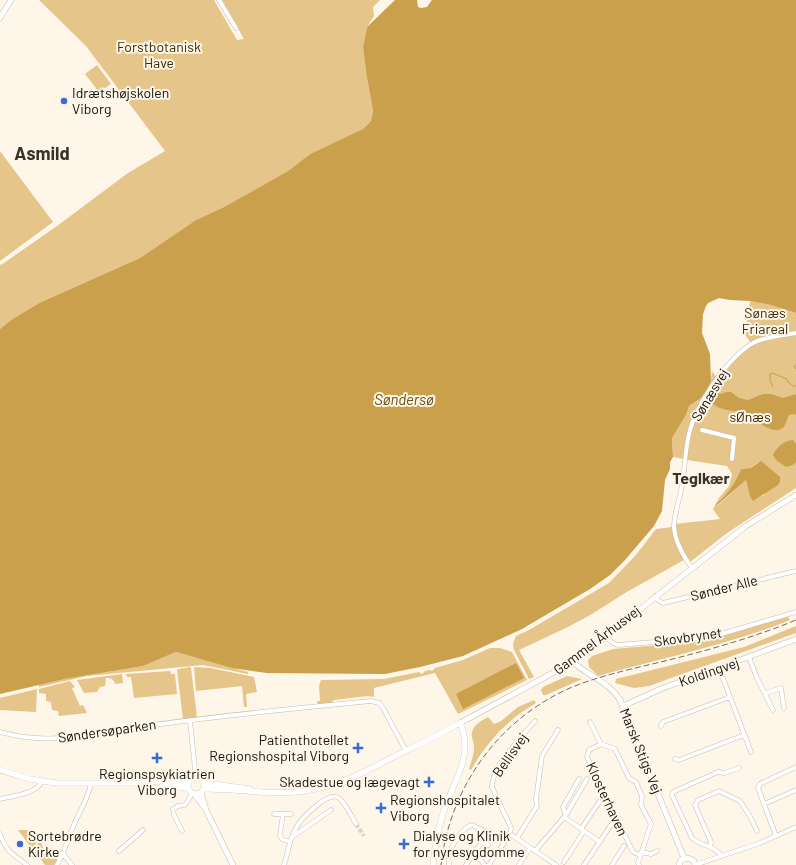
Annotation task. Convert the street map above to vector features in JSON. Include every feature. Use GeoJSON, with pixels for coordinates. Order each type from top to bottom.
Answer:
{"type":"FeatureCollection","features":[{"type":"Feature","properties":{"kind":"main road","name":"Gammel Århusvej"},"geometry":{"type":"LineString","coordinates":[[199,791],[222,789],[243,792],[304,791],[331,786],[347,781],[460,724]]}},
{"type":"Feature","properties":{"kind":"main road"},"geometry":{"type":"LineString","coordinates":[[433,865],[439,825],[445,806],[460,771],[465,753],[464,734],[460,724]]}},
{"type":"Feature","properties":{"kind":"main road"},"geometry":{"type":"LineString","coordinates":[[0,770],[42,781],[56,783],[148,783],[157,781],[188,785],[199,791],[201,780],[196,778],[192,779],[188,785]]}},
{"type":"Feature","properties":{"kind":"street"},"geometry":{"type":"LineString","coordinates":[[0,18],[11,0]]}},
{"type":"Feature","properties":{"kind":"street"},"geometry":{"type":"LineString","coordinates":[[219,0],[236,28]]}},
{"type":"Feature","properties":{"kind":"street","name":"Sønæsvej"},"geometry":{"type":"LineString","coordinates":[[692,568],[676,538],[674,526],[682,486],[688,441],[693,420],[717,380],[739,354],[756,342],[796,333]]}},
{"type":"Feature","properties":{"kind":"street"},"geometry":{"type":"LineString","coordinates":[[702,430],[734,438],[732,458]]}},
{"type":"Feature","properties":{"kind":"street","name":"Gammel Århusvej"},"geometry":{"type":"LineString","coordinates":[[460,724],[573,662],[655,596],[746,526],[796,495]]}},
{"type":"Feature","properties":{"kind":"street","name":"Sønder Alle"},"geometry":{"type":"LineString","coordinates":[[655,596],[663,603],[796,571]]}},
{"type":"Feature","properties":{"kind":"street","name":"Skovbrynet"},"geometry":{"type":"LineString","coordinates":[[605,637],[613,644],[618,645],[702,638],[796,612]]}},
{"type":"Feature","properties":{"kind":"street","name":"Koldingvej"},"geometry":{"type":"LineString","coordinates":[[624,706],[652,692],[796,639]]}},
{"type":"Feature","properties":{"kind":"street"},"geometry":{"type":"LineString","coordinates":[[749,657],[757,678],[766,693],[773,710]]}},
{"type":"Feature","properties":{"kind":"street","name":"Marsk Stigs Vej"},"geometry":{"type":"LineString","coordinates":[[573,662],[616,693],[624,706],[684,858]]}},
{"type":"Feature","properties":{"kind":"street"},"geometry":{"type":"LineString","coordinates":[[719,668],[751,752]]}},
{"type":"Feature","properties":{"kind":"street"},"geometry":{"type":"LineString","coordinates":[[766,693],[781,688],[784,708]]}},
{"type":"Feature","properties":{"kind":"street"},"geometry":{"type":"LineString","coordinates":[[661,726],[664,722],[730,697]]}},
{"type":"Feature","properties":{"kind":"street","name":"Søndersøparken"},"geometry":{"type":"LineString","coordinates":[[0,732],[22,737],[64,738],[99,735],[153,725],[371,700],[379,703],[383,708],[406,751]]}},
{"type":"Feature","properties":{"kind":"street"},"geometry":{"type":"LineString","coordinates":[[190,721],[196,778]]}},
{"type":"Feature","properties":{"kind":"street","name":"Bellisvej"},"geometry":{"type":"LineString","coordinates":[[510,834],[510,828],[492,787],[493,776],[505,757],[535,722]]}},
{"type":"Feature","properties":{"kind":"street","name":"Klosterhaven"},"geometry":{"type":"LineString","coordinates":[[590,722],[601,744],[615,749],[629,778],[636,782],[642,796],[641,805],[651,824],[638,863],[639,865]]}},
{"type":"Feature","properties":{"kind":"street"},"geometry":{"type":"LineString","coordinates":[[517,838],[537,806],[536,799],[542,756],[558,730]]}},
{"type":"Feature","properties":{"kind":"street"},"geometry":{"type":"LineString","coordinates":[[674,760],[679,760],[744,735]]}},
{"type":"Feature","properties":{"kind":"street","name":"Klosterhaven"},"geometry":{"type":"LineString","coordinates":[[601,744],[589,750],[587,758],[633,852],[641,853]]}},
{"type":"Feature","properties":{"kind":"street"},"geometry":{"type":"LineString","coordinates":[[776,836],[758,788],[760,784],[796,767]]}},
{"type":"Feature","properties":{"kind":"street"},"geometry":{"type":"LineString","coordinates":[[720,856],[718,852],[695,841],[692,838],[672,796],[673,792],[718,772],[724,774],[739,768]]}},
{"type":"Feature","properties":{"kind":"street"},"geometry":{"type":"LineString","coordinates":[[579,779],[563,808],[565,816],[600,842]]}},
{"type":"Feature","properties":{"kind":"street"},"geometry":{"type":"LineString","coordinates":[[535,851],[565,816],[587,779]]}},
{"type":"Feature","properties":{"kind":"street"},"geometry":{"type":"LineString","coordinates":[[0,799],[34,790],[40,786],[42,781]]}},
{"type":"Feature","properties":{"kind":"street"},"geometry":{"type":"LineString","coordinates":[[56,865],[63,854],[73,828],[87,799],[91,783]]}},
{"type":"Feature","properties":{"kind":"street"},"geometry":{"type":"LineString","coordinates":[[764,804],[796,790]]}},
{"type":"Feature","properties":{"kind":"street"},"geometry":{"type":"LineString","coordinates":[[182,831],[174,815],[173,809],[178,806],[185,805],[199,791],[206,810],[233,865]]}},
{"type":"Feature","properties":{"kind":"street"},"geometry":{"type":"LineString","coordinates":[[710,847],[711,842],[695,805],[698,800],[719,791],[740,801],[752,818],[757,831]]}},
{"type":"Feature","properties":{"kind":"street"},"geometry":{"type":"LineString","coordinates":[[284,865],[296,827],[310,811],[324,800],[331,797],[336,797],[341,800],[356,824]]}},
{"type":"Feature","properties":{"kind":"street"},"geometry":{"type":"LineString","coordinates":[[564,862],[602,798]]}},
{"type":"Feature","properties":{"kind":"street"},"geometry":{"type":"LineString","coordinates":[[283,814],[281,838],[285,841],[291,840],[306,827],[331,810]]}},
{"type":"Feature","properties":{"kind":"street"},"geometry":{"type":"LineString","coordinates":[[274,814],[291,814]]}},
{"type":"Feature","properties":{"kind":"street"},"geometry":{"type":"LineString","coordinates":[[585,865],[613,822]]}},
{"type":"Feature","properties":{"kind":"street"},"geometry":{"type":"LineString","coordinates":[[449,865],[451,848],[465,828],[469,826],[472,825],[505,840]]}},
{"type":"Feature","properties":{"kind":"street"},"geometry":{"type":"LineString","coordinates":[[296,827],[306,827]]}},
{"type":"Feature","properties":{"kind":"street"},"geometry":{"type":"LineString","coordinates":[[679,865],[684,858],[691,858],[696,865],[760,843],[796,827]]}},
{"type":"Feature","properties":{"kind":"street"},"geometry":{"type":"LineString","coordinates":[[119,852],[143,830]]}},
{"type":"Feature","properties":{"kind":"street"},"geometry":{"type":"LineString","coordinates":[[0,834],[1,841],[8,851],[28,865]]}},
{"type":"Feature","properties":{"kind":"street"},"geometry":{"type":"LineString","coordinates":[[488,865],[510,834],[556,865]]}},
{"type":"Feature","properties":{"kind":"street"},"geometry":{"type":"LineString","coordinates":[[466,865],[483,842],[488,845]]}},
{"type":"Feature","properties":{"kind":"street"},"geometry":{"type":"LineString","coordinates":[[612,865],[624,846]]}},
{"type":"Feature","properties":{"kind":"street"},"geometry":{"type":"LineString","coordinates":[[519,865],[530,848]]}},
{"type":"Feature","properties":{"kind":"street"},"geometry":{"type":"LineString","coordinates":[[641,853],[651,854],[657,851]]}},
{"type":"Feature","properties":{"kind":"street"},"geometry":{"type":"LineString","coordinates":[[474,853],[485,865]]}},
{"type":"Feature","properties":{"kind":"street"},"geometry":{"type":"LineString","coordinates":[[63,854],[72,865]]}},
{"type":"Feature","properties":{"kind":"green space","name":"Forstbotanisk Have"},"geometry":{"type":"Polygon","coordinates":[[[39,0],[214,0],[237,40],[244,39],[222,0],[380,0],[373,7],[374,16],[367,27],[363,47],[373,111],[371,121],[363,129],[356,133],[310,154],[288,171],[224,207],[196,220],[140,258],[39,303],[11,320],[0,329],[0,264],[1,265],[57,226],[128,173],[165,151],[86,46],[39,0]]]}},
{"type":"Feature","properties":{"kind":"green space"},"geometry":{"type":"Polygon","coordinates":[[[97,65],[111,84],[99,92],[85,74],[97,65]]]}},
{"type":"Feature","properties":{"kind":"green space"},"geometry":{"type":"Polygon","coordinates":[[[0,151],[53,222],[0,261],[0,151]]]}},
{"type":"Feature","properties":{"kind":"green space","name":"Sønæs Friareal"},"geometry":{"type":"Polygon","coordinates":[[[750,301],[771,305],[796,313],[796,331],[751,343],[745,335],[750,301]]]}},
{"type":"Feature","properties":{"kind":"green space","name":"sØnæs"},"geometry":{"type":"Polygon","coordinates":[[[796,334],[796,488],[727,533],[690,562],[678,539],[675,524],[720,519],[713,509],[719,498],[729,486],[732,474],[727,466],[687,460],[690,433],[695,419],[717,382],[745,350],[764,340],[796,334]],[[759,462],[751,468],[741,469],[731,490],[717,503],[717,506],[746,480],[753,500],[764,495],[759,462]]]}},
{"type":"Feature","properties":{"kind":"green space","name":"sØnæs"},"geometry":{"type":"Polygon","coordinates":[[[712,371],[716,377],[693,418],[684,459],[673,457],[672,438],[686,415],[689,406],[701,398],[708,388],[711,381],[712,371]]]}},
{"type":"Feature","properties":{"kind":"green space"},"geometry":{"type":"Polygon","coordinates":[[[672,527],[684,560],[625,593],[592,614],[519,650],[534,677],[529,679],[514,650],[513,644],[516,636],[529,630],[609,583],[635,556],[656,529],[672,527]]]}},
{"type":"Feature","properties":{"kind":"green space"},"geometry":{"type":"Polygon","coordinates":[[[788,617],[790,620],[743,637],[598,676],[589,667],[588,660],[592,656],[613,649],[703,641],[788,617]]]}},
{"type":"Feature","properties":{"kind":"green space"},"geometry":{"type":"Polygon","coordinates":[[[796,626],[796,633],[649,686],[634,688],[615,683],[616,679],[744,647],[796,626]]]}},
{"type":"Feature","properties":{"kind":"green space"},"geometry":{"type":"Polygon","coordinates":[[[490,648],[500,648],[512,652],[527,680],[458,714],[435,673],[374,688],[374,697],[368,696],[334,700],[331,703],[318,705],[317,701],[320,701],[319,686],[321,680],[384,679],[419,672],[422,674],[425,671],[432,671],[435,668],[463,660],[490,648]]]}},
{"type":"Feature","properties":{"kind":"green space"},"geometry":{"type":"Polygon","coordinates":[[[176,652],[248,672],[248,674],[203,665],[87,676],[39,687],[39,685],[65,679],[143,666],[176,652]]]}},
{"type":"Feature","properties":{"kind":"green space"},"geometry":{"type":"Polygon","coordinates":[[[190,667],[197,718],[183,719],[177,670],[190,667]]]}},
{"type":"Feature","properties":{"kind":"green space"},"geometry":{"type":"Polygon","coordinates":[[[194,667],[211,668],[254,677],[257,692],[246,694],[247,707],[244,707],[242,686],[196,691],[194,667]]]}},
{"type":"Feature","properties":{"kind":"green space"},"geometry":{"type":"Polygon","coordinates":[[[170,671],[171,674],[175,674],[177,694],[134,698],[131,677],[127,677],[126,674],[170,671]]]}},
{"type":"Feature","properties":{"kind":"green space"},"geometry":{"type":"Polygon","coordinates":[[[122,674],[123,683],[115,684],[112,679],[106,678],[105,686],[100,687],[97,692],[84,693],[77,680],[122,674]]]}},
{"type":"Feature","properties":{"kind":"green space"},"geometry":{"type":"Polygon","coordinates":[[[567,676],[582,679],[543,695],[541,690],[543,687],[567,676]]]}},
{"type":"Feature","properties":{"kind":"green space"},"geometry":{"type":"Polygon","coordinates":[[[70,681],[75,687],[72,688],[80,706],[83,705],[87,713],[59,716],[58,711],[52,710],[51,702],[46,701],[46,694],[39,693],[39,689],[70,681]]]}},
{"type":"Feature","properties":{"kind":"green space"},"geometry":{"type":"Polygon","coordinates":[[[37,689],[36,712],[0,710],[0,698],[37,689]]]}},
{"type":"Feature","properties":{"kind":"green space"},"geometry":{"type":"Polygon","coordinates":[[[534,700],[536,703],[517,716],[499,732],[484,750],[471,770],[469,769],[474,751],[472,731],[476,725],[488,717],[494,724],[501,721],[518,707],[534,700]]]}},
{"type":"Feature","properties":{"kind":"green space"},"geometry":{"type":"Polygon","coordinates":[[[18,830],[33,830],[37,836],[35,846],[32,849],[18,830]]]}},
{"type":"Feature","properties":{"kind":"green space"},"geometry":{"type":"Polygon","coordinates":[[[40,839],[43,848],[57,857],[54,865],[45,865],[38,854],[37,848],[38,841],[40,839]]]}},
{"type":"Feature","properties":{"kind":"water","name":"Søndersø"},"geometry":{"type":"Polygon","coordinates":[[[395,0],[417,0],[418,7],[421,8],[427,7],[432,0],[796,0],[796,313],[771,305],[750,301],[719,298],[708,303],[703,314],[702,333],[710,354],[711,381],[701,398],[689,406],[686,415],[672,438],[673,457],[665,480],[662,511],[654,526],[610,575],[590,589],[522,629],[463,656],[385,674],[267,673],[232,668],[176,652],[143,666],[65,679],[0,694],[0,329],[11,320],[39,303],[140,258],[196,220],[224,207],[288,171],[310,154],[363,129],[371,121],[373,111],[363,47],[367,27],[395,0]]]}},
{"type":"Feature","properties":{"kind":"water"},"geometry":{"type":"Polygon","coordinates":[[[713,392],[720,394],[731,392],[739,398],[748,400],[763,394],[771,394],[783,398],[796,394],[796,415],[789,415],[781,429],[773,430],[765,427],[745,414],[715,406],[708,398],[713,392]]]}},
{"type":"Feature","properties":{"kind":"water"},"geometry":{"type":"Polygon","coordinates":[[[793,440],[796,444],[796,462],[793,465],[786,467],[776,460],[773,455],[776,449],[781,445],[793,440]]]}},
{"type":"Feature","properties":{"kind":"water"},"geometry":{"type":"Polygon","coordinates":[[[761,461],[780,477],[780,482],[778,485],[753,501],[750,496],[746,480],[716,506],[731,488],[741,469],[751,468],[761,461]]]}},
{"type":"Feature","properties":{"kind":"water"},"geometry":{"type":"Polygon","coordinates":[[[516,663],[524,678],[463,709],[456,694],[516,663]]]}},
{"type":"Feature","properties":{"kind":"waterway"},"geometry":{"type":"LineString","coordinates":[[796,364],[794,367],[796,369]]}},
{"type":"Feature","properties":{"kind":"waterway"},"geometry":{"type":"LineString","coordinates":[[773,387],[770,380],[770,374],[772,373],[787,379],[793,386],[796,386]]}},
{"type":"Feature","properties":{"kind":"tunnel"},"geometry":{"type":"LineString","coordinates":[[356,824],[364,836]]}},
{"type":"Feature","properties":{"kind":"railway"},"geometry":{"type":"LineString","coordinates":[[441,865],[446,836],[455,809],[467,783],[482,759],[500,738],[521,718],[544,702],[570,688],[594,679],[717,647],[765,632],[796,620]]}},
{"type":"Feature","properties":{"kind":"place","name":"Idrætshøjskolen Viborg"},"geometry":{"type":"Point","coordinates":[64,101]}},
{"type":"Feature","properties":{"kind":"place","name":"Patienthotellet Regionshospital Viborg"},"geometry":{"type":"Point","coordinates":[358,748]}},
{"type":"Feature","properties":{"kind":"place","name":"Regionspsykiatrien Viborg"},"geometry":{"type":"Point","coordinates":[157,758]}},
{"type":"Feature","properties":{"kind":"place","name":"Skadestue og lægevagt"},"geometry":{"type":"Point","coordinates":[429,782]}},
{"type":"Feature","properties":{"kind":"place","name":"Regionshospitalet Viborg"},"geometry":{"type":"Point","coordinates":[381,808]}},
{"type":"Feature","properties":{"kind":"place","name":"Sortebrødre Kirke"},"geometry":{"type":"Point","coordinates":[20,844]}},
{"type":"Feature","properties":{"kind":"place","name":"Dialyse og Klinik for nyresygdomme"},"geometry":{"type":"Point","coordinates":[404,844]}},
{"type":"Feature","properties":{"kind":"district","name":"Asmild"},"geometry":{"type":"Point","coordinates":[42,154]}},
{"type":"Feature","properties":{"kind":"district","name":"Teglkær"},"geometry":{"type":"Point","coordinates":[701,478]}}]}
